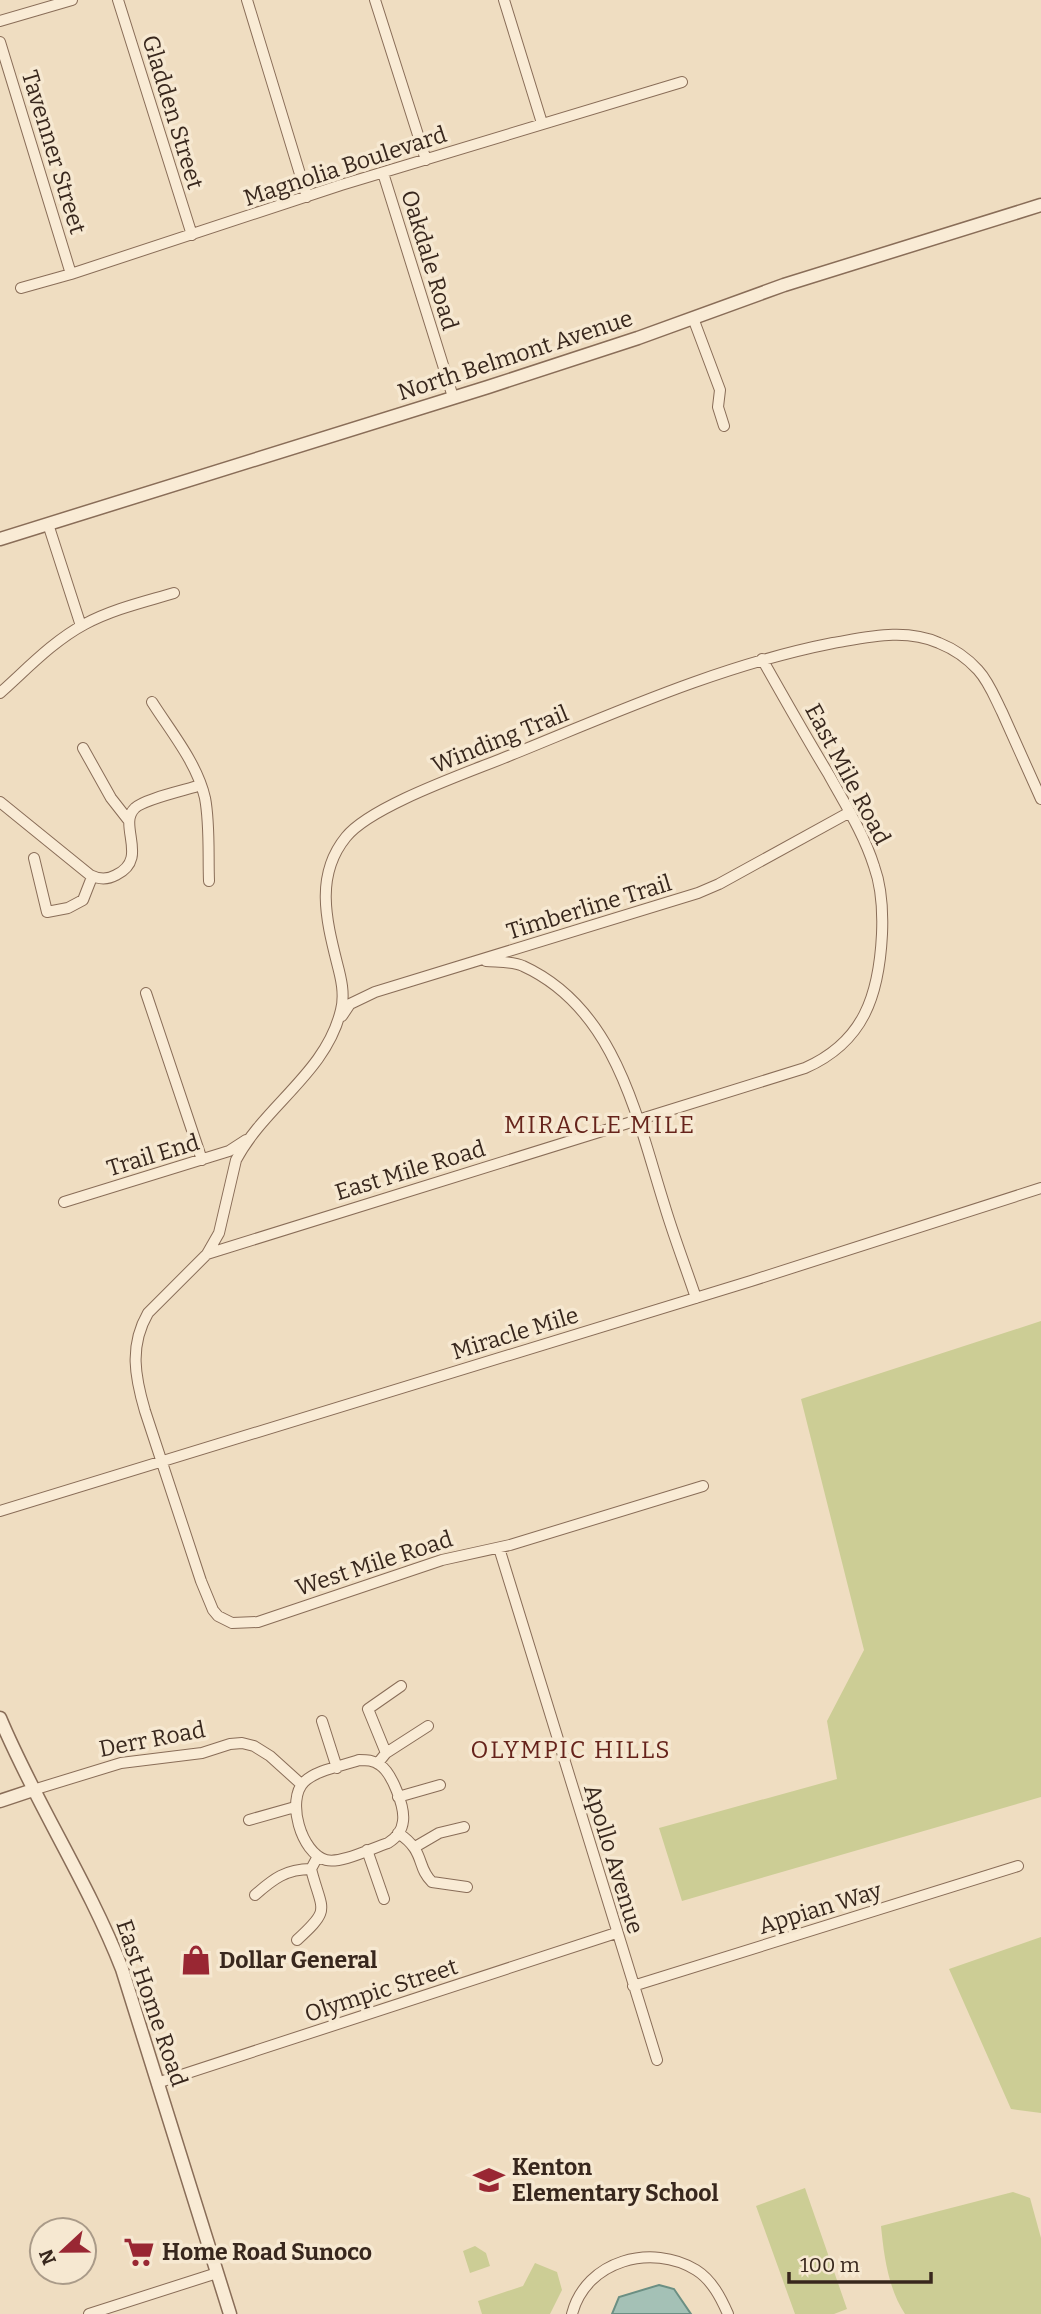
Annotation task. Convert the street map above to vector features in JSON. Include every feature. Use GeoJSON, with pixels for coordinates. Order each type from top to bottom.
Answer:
{"type":"FeatureCollection","features":[{"type":"Feature","properties":{"kind":"street"},"geometry":{"type":"LineString","coordinates":[[0,21],[72,0]]}},
{"type":"Feature","properties":{"kind":"street","name":"Gladden Street"},"geometry":{"type":"LineString","coordinates":[[118,0],[192,235]]}},
{"type":"Feature","properties":{"kind":"street"},"geometry":{"type":"LineString","coordinates":[[247,0],[307,197]]}},
{"type":"Feature","properties":{"kind":"street"},"geometry":{"type":"LineString","coordinates":[[375,0],[426,160]]}},
{"type":"Feature","properties":{"kind":"street"},"geometry":{"type":"LineString","coordinates":[[504,0],[542,123]]}},
{"type":"Feature","properties":{"kind":"street","name":"Tavenner Street"},"geometry":{"type":"LineString","coordinates":[[0,42],[71,274]]}},
{"type":"Feature","properties":{"kind":"street","name":"Magnolia Boulevard"},"geometry":{"type":"LineString","coordinates":[[21,288],[542,123],[681,82]]}},
{"type":"Feature","properties":{"kind":"street","name":"Oakdale Road"},"geometry":{"type":"LineString","coordinates":[[383,173],[453,397]]}},
{"type":"Feature","properties":{"kind":"street","name":"North Belmont Avenue"},"geometry":{"type":"LineString","coordinates":[[0,539],[453,397],[784,285],[1041,205]]}},
{"type":"Feature","properties":{"kind":"street"},"geometry":{"type":"LineString","coordinates":[[693,318],[720,390],[718,407],[724,426]]}},
{"type":"Feature","properties":{"kind":"street"},"geometry":{"type":"LineString","coordinates":[[48,524],[81,626]]}},
{"type":"Feature","properties":{"kind":"street"},"geometry":{"type":"LineString","coordinates":[[0,693],[58,642],[81,626],[105,614],[174,593]]}},
{"type":"Feature","properties":{"kind":"street","name":"Winding Trail"},"geometry":{"type":"LineString","coordinates":[[207,1254],[219,1233],[236,1160],[250,1138],[310,1072],[338,1023],[343,995],[326,911],[326,884],[330,868],[341,843],[359,825],[403,800],[669,691],[762,659],[891,635],[920,636],[951,648],[978,669],[991,689],[1041,799]]}},
{"type":"Feature","properties":{"kind":"street","name":"East Mile Road"},"geometry":{"type":"LineString","coordinates":[[162,1461],[138,1386],[134,1356],[137,1339],[148,1313],[207,1254],[805,1068],[833,1053],[854,1031],[874,992],[881,950],[882,923],[878,878],[850,812],[762,659]]}},
{"type":"Feature","properties":{"kind":"street"},"geometry":{"type":"LineString","coordinates":[[152,702],[196,770],[201,785],[205,800],[209,881]]}},
{"type":"Feature","properties":{"kind":"street"},"geometry":{"type":"LineString","coordinates":[[0,802],[92,877],[115,876],[129,864],[134,848],[129,821],[111,798],[83,748]]}},
{"type":"Feature","properties":{"kind":"street"},"geometry":{"type":"LineString","coordinates":[[129,821],[137,806],[201,785]]}},
{"type":"Feature","properties":{"kind":"street","name":"Timberline Trail"},"geometry":{"type":"LineString","coordinates":[[338,1023],[350,1004],[358,998],[698,892],[755,865],[850,812]]}},
{"type":"Feature","properties":{"kind":"street"},"geometry":{"type":"LineString","coordinates":[[34,858],[47,912],[68,908],[83,900],[92,877]]}},
{"type":"Feature","properties":{"kind":"street"},"geometry":{"type":"LineString","coordinates":[[481,961],[521,965],[553,985],[598,1032],[616,1061],[632,1098],[696,1298]]}},
{"type":"Feature","properties":{"kind":"street"},"geometry":{"type":"LineString","coordinates":[[146,993],[201,1160]]}},
{"type":"Feature","properties":{"kind":"street","name":"Trail End"},"geometry":{"type":"LineString","coordinates":[[64,1202],[229,1151],[250,1138]]}},
{"type":"Feature","properties":{"kind":"street","name":"Miracle Mile"},"geometry":{"type":"LineString","coordinates":[[0,1511],[696,1298],[1041,1188]]}},
{"type":"Feature","properties":{"kind":"street","name":"West Mile Road"},"geometry":{"type":"LineString","coordinates":[[162,1461],[209,1602],[218,1616],[232,1623],[258,1622],[442,1560],[479,1550],[499,1548],[703,1486]]}},
{"type":"Feature","properties":{"kind":"street","name":"Apollo Avenue"},"geometry":{"type":"LineString","coordinates":[[499,1548],[657,2060]]}},
{"type":"Feature","properties":{"kind":"street"},"geometry":{"type":"LineString","coordinates":[[386,1753],[368,1709],[401,1686]]}},
{"type":"Feature","properties":{"kind":"street","name":"East Home Road"},"geometry":{"type":"LineString","coordinates":[[0,1718],[33,1790],[104,1925],[122,1969],[230,2314]]}},
{"type":"Feature","properties":{"kind":"street"},"geometry":{"type":"LineString","coordinates":[[322,1721],[337,1768]]}},
{"type":"Feature","properties":{"kind":"street"},"geometry":{"type":"LineString","coordinates":[[378,1763],[386,1753],[428,1726]]}},
{"type":"Feature","properties":{"kind":"street","name":"Derr Road"},"geometry":{"type":"LineString","coordinates":[[0,1801],[121,1763],[202,1753],[242,1743],[254,1746],[270,1756],[301,1784]]}},
{"type":"Feature","properties":{"kind":"street"},"geometry":{"type":"LineString","coordinates":[[359,1760],[378,1763],[392,1778],[403,1811],[403,1821],[398,1833],[388,1843],[338,1860],[327,1860],[318,1856],[304,1840],[295,1807],[301,1784],[310,1777],[359,1760]]}},
{"type":"Feature","properties":{"kind":"street"},"geometry":{"type":"LineString","coordinates":[[398,1797],[440,1785]]}},
{"type":"Feature","properties":{"kind":"street"},"geometry":{"type":"LineString","coordinates":[[249,1820],[295,1807]]}},
{"type":"Feature","properties":{"kind":"street"},"geometry":{"type":"LineString","coordinates":[[415,1847],[439,1833],[464,1827]]}},
{"type":"Feature","properties":{"kind":"street"},"geometry":{"type":"LineString","coordinates":[[398,1833],[412,1842],[428,1879],[432,1882],[467,1887]]}},
{"type":"Feature","properties":{"kind":"street"},"geometry":{"type":"LineString","coordinates":[[367,1850],[384,1899]]}},
{"type":"Feature","properties":{"kind":"street"},"geometry":{"type":"LineString","coordinates":[[296,1940],[317,1922],[321,1914],[322,1907],[311,1869],[318,1856]]}},
{"type":"Feature","properties":{"kind":"street","name":"Appian Way"},"geometry":{"type":"LineString","coordinates":[[633,1986],[1018,1866]]}},
{"type":"Feature","properties":{"kind":"street"},"geometry":{"type":"LineString","coordinates":[[256,1895],[274,1878],[297,1869],[311,1869]]}},
{"type":"Feature","properties":{"kind":"street","name":"Olympic Street"},"geometry":{"type":"LineString","coordinates":[[157,2083],[616,1933]]}},
{"type":"Feature","properties":{"kind":"street"},"geometry":{"type":"LineString","coordinates":[[572,2314],[575,2304],[591,2281],[614,2264],[641,2256],[673,2259],[699,2271],[718,2292],[728,2314]]}},
{"type":"Feature","properties":{"kind":"street"},"geometry":{"type":"LineString","coordinates":[[89,2314],[217,2273]]}},
{"type":"Feature","properties":{"kind":"green space"},"geometry":{"type":"Polygon","coordinates":[[[1041,1321],[1041,1797],[682,1901],[659,1828],[837,1779],[827,1721],[864,1650],[801,1399],[1041,1321]]]}},
{"type":"Feature","properties":{"kind":"green space"},"geometry":{"type":"Polygon","coordinates":[[[1041,1937],[1041,2113],[1011,2109],[949,1969],[1041,1937]]]}},
{"type":"Feature","properties":{"kind":"green space"},"geometry":{"type":"Polygon","coordinates":[[[805,2188],[847,2309],[834,2314],[795,2314],[756,2206],[805,2188]]]}},
{"type":"Feature","properties":{"kind":"green space"},"geometry":{"type":"Polygon","coordinates":[[[1013,2192],[1030,2198],[1041,2238],[1041,2314],[905,2314],[891,2283],[881,2226],[1013,2192]]]}},
{"type":"Feature","properties":{"kind":"green space"},"geometry":{"type":"Polygon","coordinates":[[[475,2246],[486,2253],[490,2266],[470,2273],[463,2251],[475,2246]]]}},
{"type":"Feature","properties":{"kind":"green space"},"geometry":{"type":"Polygon","coordinates":[[[535,2263],[557,2272],[562,2290],[550,2314],[482,2314],[478,2301],[523,2286],[535,2263]]]}},
{"type":"Feature","properties":{"kind":"shaded area"},"geometry":{"type":"Polygon","coordinates":[[[659,2285],[674,2289],[691,2314],[612,2314],[619,2297],[659,2285]]]}},
{"type":"Feature","properties":{"kind":"place","name":"Dollar General"},"geometry":{"type":"Point","coordinates":[196,1960]}},
{"type":"Feature","properties":{"kind":"place","name":"Kenton Elementary School"},"geometry":{"type":"Point","coordinates":[489,2180]}},
{"type":"Feature","properties":{"kind":"place","name":"Home Road Sunoco"},"geometry":{"type":"Point","coordinates":[139,2252]}},
{"type":"Feature","properties":{"kind":"district","name":"MIRACLE MILE"},"geometry":{"type":"Point","coordinates":[600,1125]}},
{"type":"Feature","properties":{"kind":"district","name":"OLYMPIC HILLS"},"geometry":{"type":"Point","coordinates":[571,1750]}}]}
